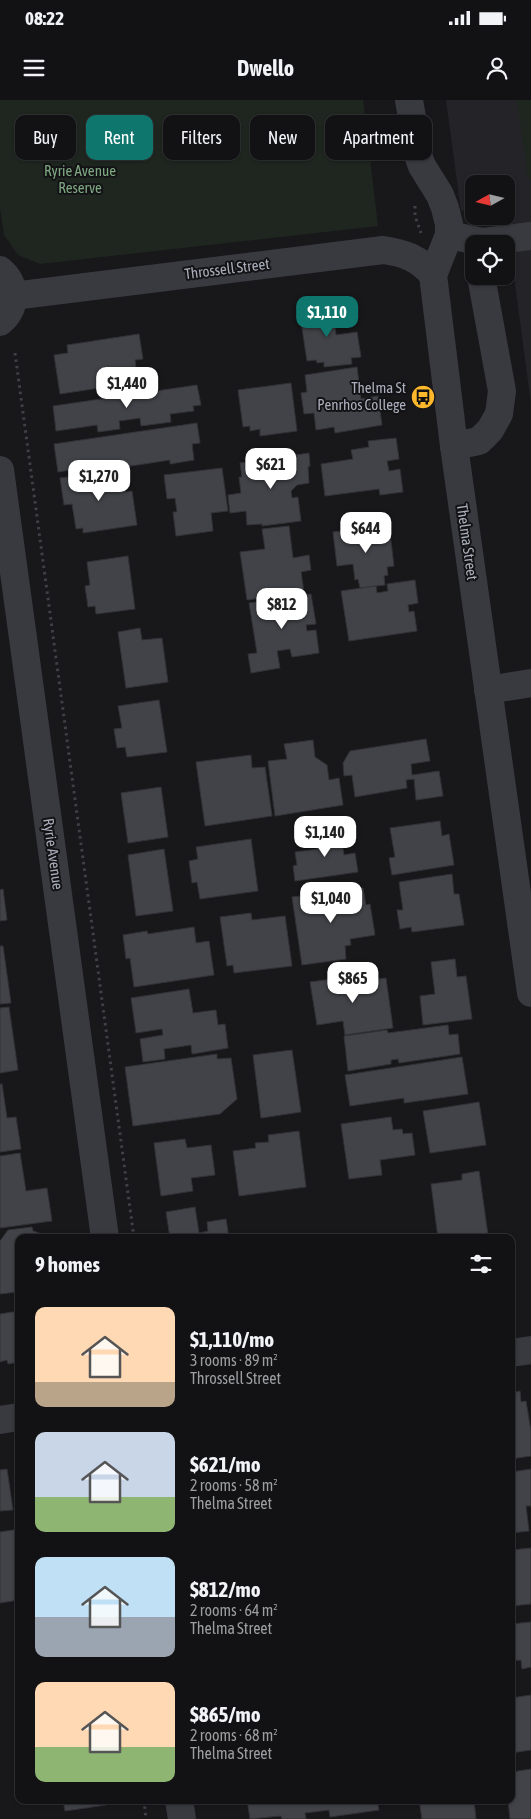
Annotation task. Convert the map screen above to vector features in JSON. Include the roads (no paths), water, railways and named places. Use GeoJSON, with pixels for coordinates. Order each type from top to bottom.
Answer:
{"type":"FeatureCollection","features":[{"type":"Feature","properties":{"kind":"street","name":"Thelma Street"},"geometry":{"type":"LineString","coordinates":[[409,100],[419,158],[446,208],[447,240],[433,275],[454,446],[531,993]]}},
{"type":"Feature","properties":{"kind":"street"},"geometry":{"type":"LineString","coordinates":[[447,240],[483,242],[531,236]]}},
{"type":"Feature","properties":{"kind":"street"},"geometry":{"type":"LineString","coordinates":[[447,240],[465,255]]}},
{"type":"Feature","properties":{"kind":"street","name":"Throssell Street"},"geometry":{"type":"LineString","coordinates":[[13,296],[383,250],[402,252],[416,259],[433,275]]}},
{"type":"Feature","properties":{"kind":"street"},"geometry":{"type":"LineString","coordinates":[[0,270],[6,275],[11,284],[13,296],[8,314],[0,322]]}},
{"type":"Feature","properties":{"kind":"street"},"geometry":{"type":"LineString","coordinates":[[454,446],[479,441],[490,430],[499,414],[502,391],[483,285]]}},
{"type":"Feature","properties":{"kind":"street","name":"Ryrie Avenue"},"geometry":{"type":"LineString","coordinates":[[0,470],[104,1234]]}},
{"type":"Feature","properties":{"kind":"street"},"geometry":{"type":"LineString","coordinates":[[488,690],[531,682]]}},
{"type":"Feature","properties":{"kind":"street"},"geometry":{"type":"LineString","coordinates":[[515,1352],[531,1350]]}},
{"type":"Feature","properties":{"kind":"street"},"geometry":{"type":"LineString","coordinates":[[0,1420],[15,1418]]}},
{"type":"Feature","properties":{"kind":"street"},"geometry":{"type":"LineString","coordinates":[[180,1804],[182,1819]]}},
{"type":"Feature","properties":{"kind":"place","name":"Thelma St Penrhos College"},"geometry":{"type":"Point","coordinates":[423,397]}},
{"type":"Feature","properties":{"kind":"park label","name":"Ryrie Avenue Reserve"},"geometry":{"type":"Point","coordinates":[80,180]}}]}
